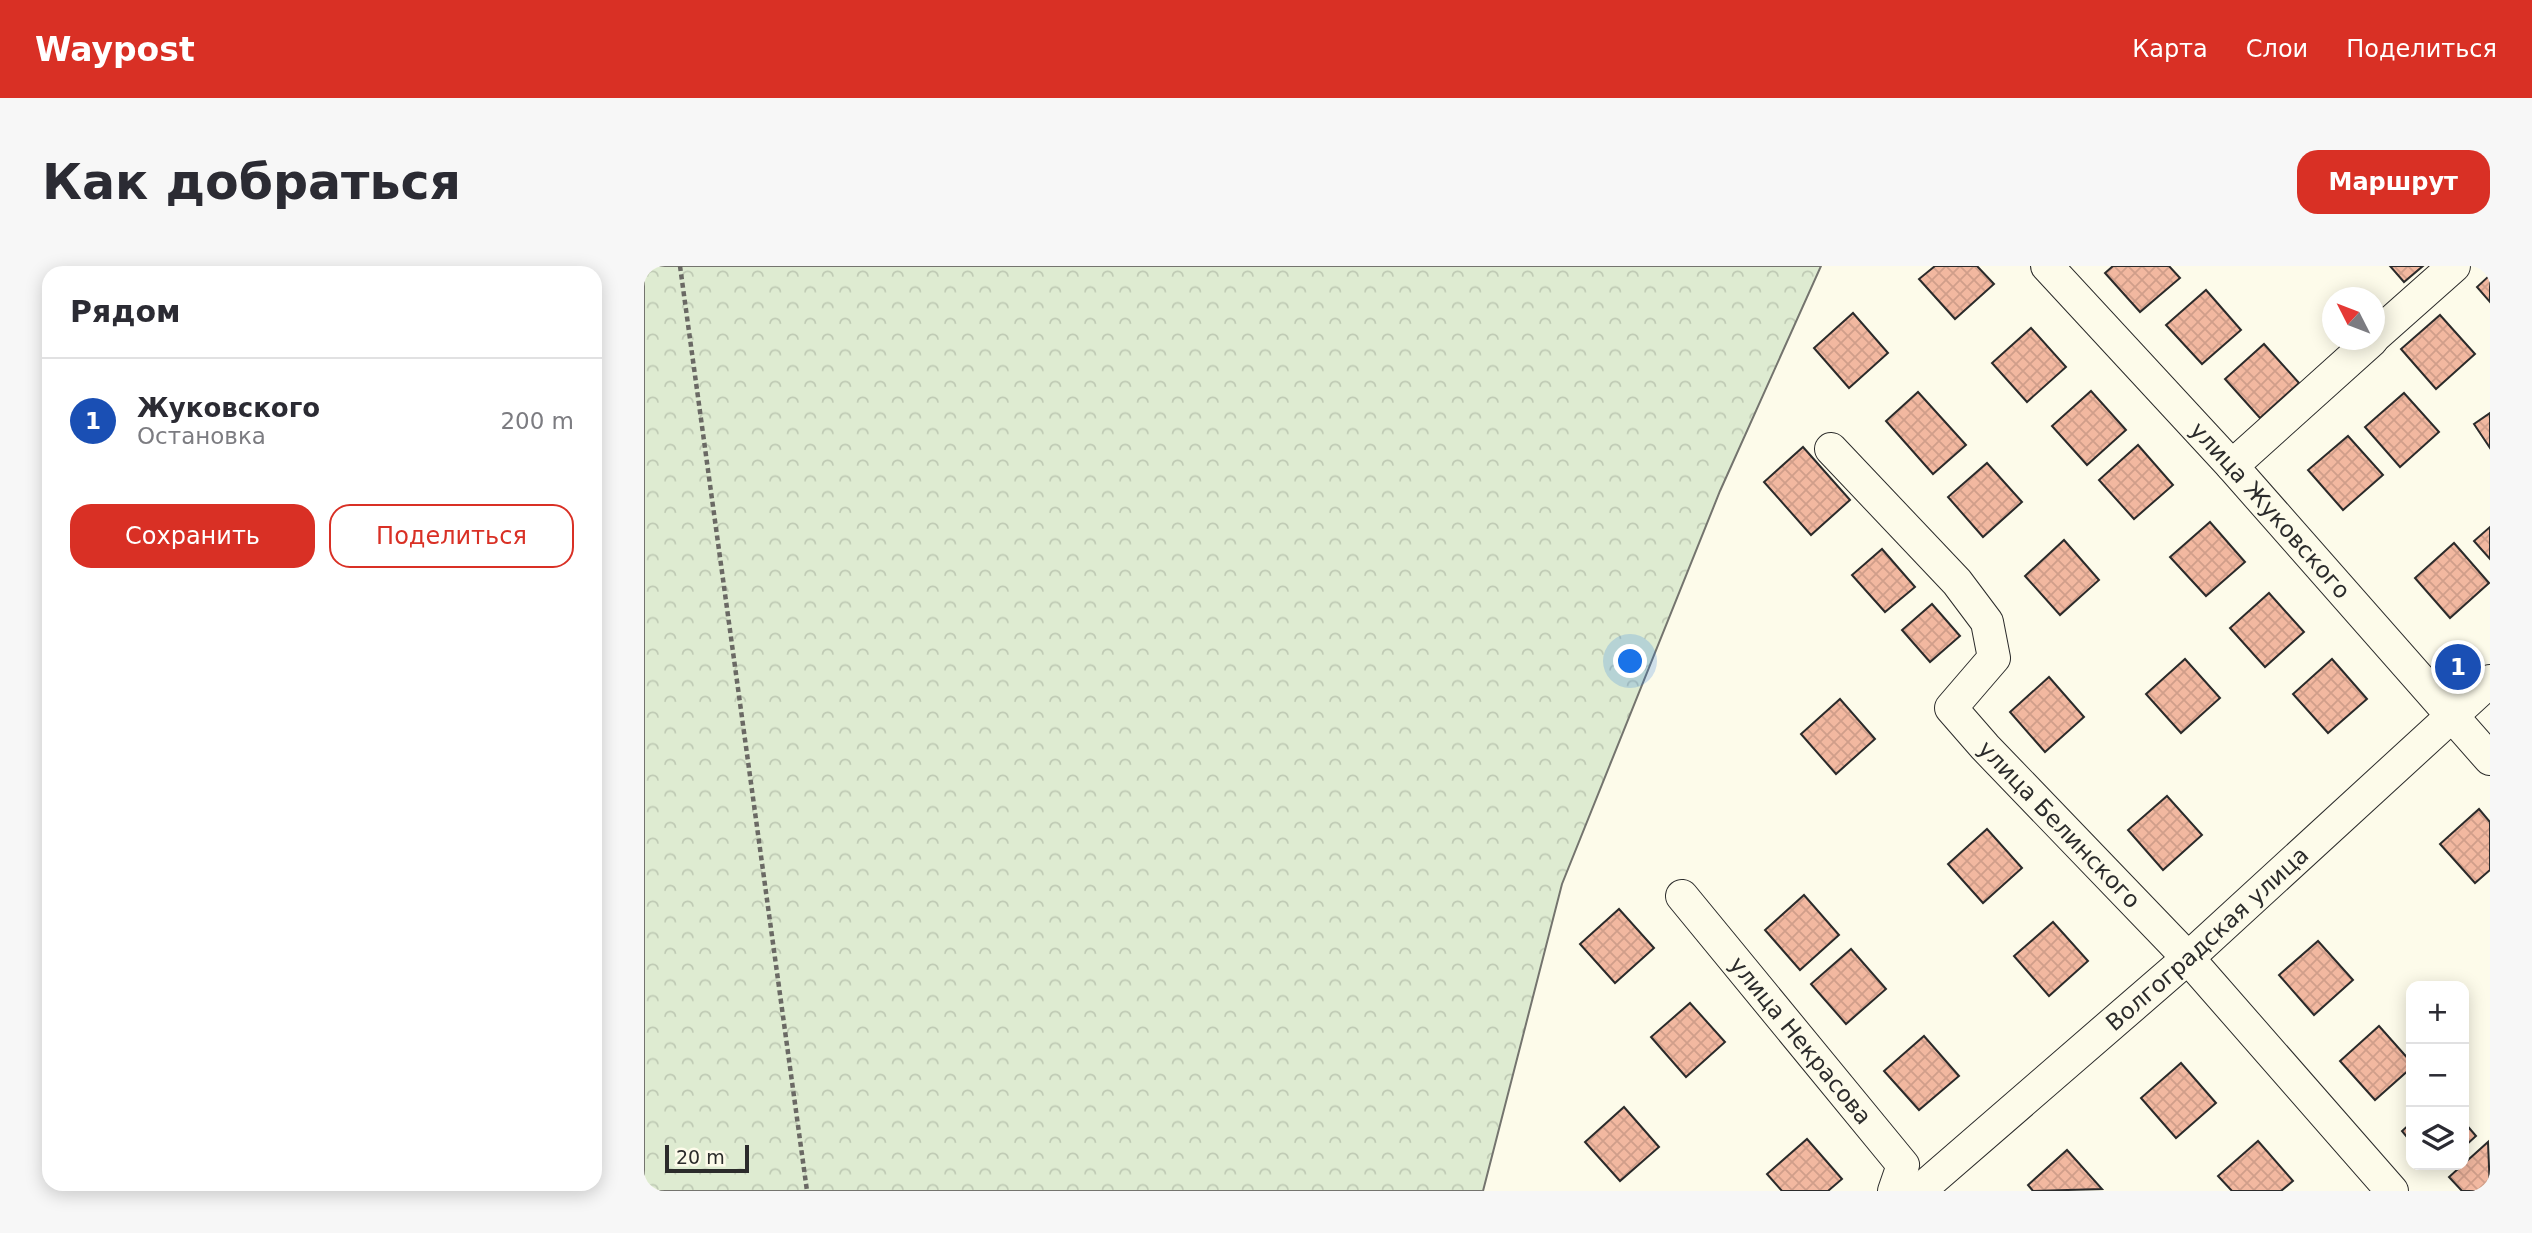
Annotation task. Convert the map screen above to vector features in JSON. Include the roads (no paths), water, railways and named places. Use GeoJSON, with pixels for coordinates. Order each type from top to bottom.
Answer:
{"type":"FeatureCollection","features":[{"type":"Feature","properties":{"kind":"street","name":"улица Жуковского"},"geometry":{"type":"LineString","coordinates":[[2047,266],[2232,466],[2490,759]]}},
{"type":"Feature","properties":{"kind":"street"},"geometry":{"type":"LineString","coordinates":[[2385,327],[2454,266]]}},
{"type":"Feature","properties":{"kind":"street"},"geometry":{"type":"LineString","coordinates":[[2232,466],[2360,350]]}},
{"type":"Feature","properties":{"kind":"street","name":"улица Белинского"},"geometry":{"type":"LineString","coordinates":[[1831,449],[1957,582],[1987,622],[1994,658],[1951,708],[1985,747],[2188,958],[2392,1191]]}},
{"type":"Feature","properties":{"kind":"street","name":"Волгоградская улица"},"geometry":{"type":"LineString","coordinates":[[1919,1191],[2188,958],[2490,681]]}},
{"type":"Feature","properties":{"kind":"street","name":"улица Некрасова"},"geometry":{"type":"LineString","coordinates":[[1682,896],[1903,1166],[1894,1191]]}},
{"type":"Feature","properties":{"kind":"place","name":"Жуковского"},"geometry":{"type":"Point","coordinates":[2458,667]}}]}
